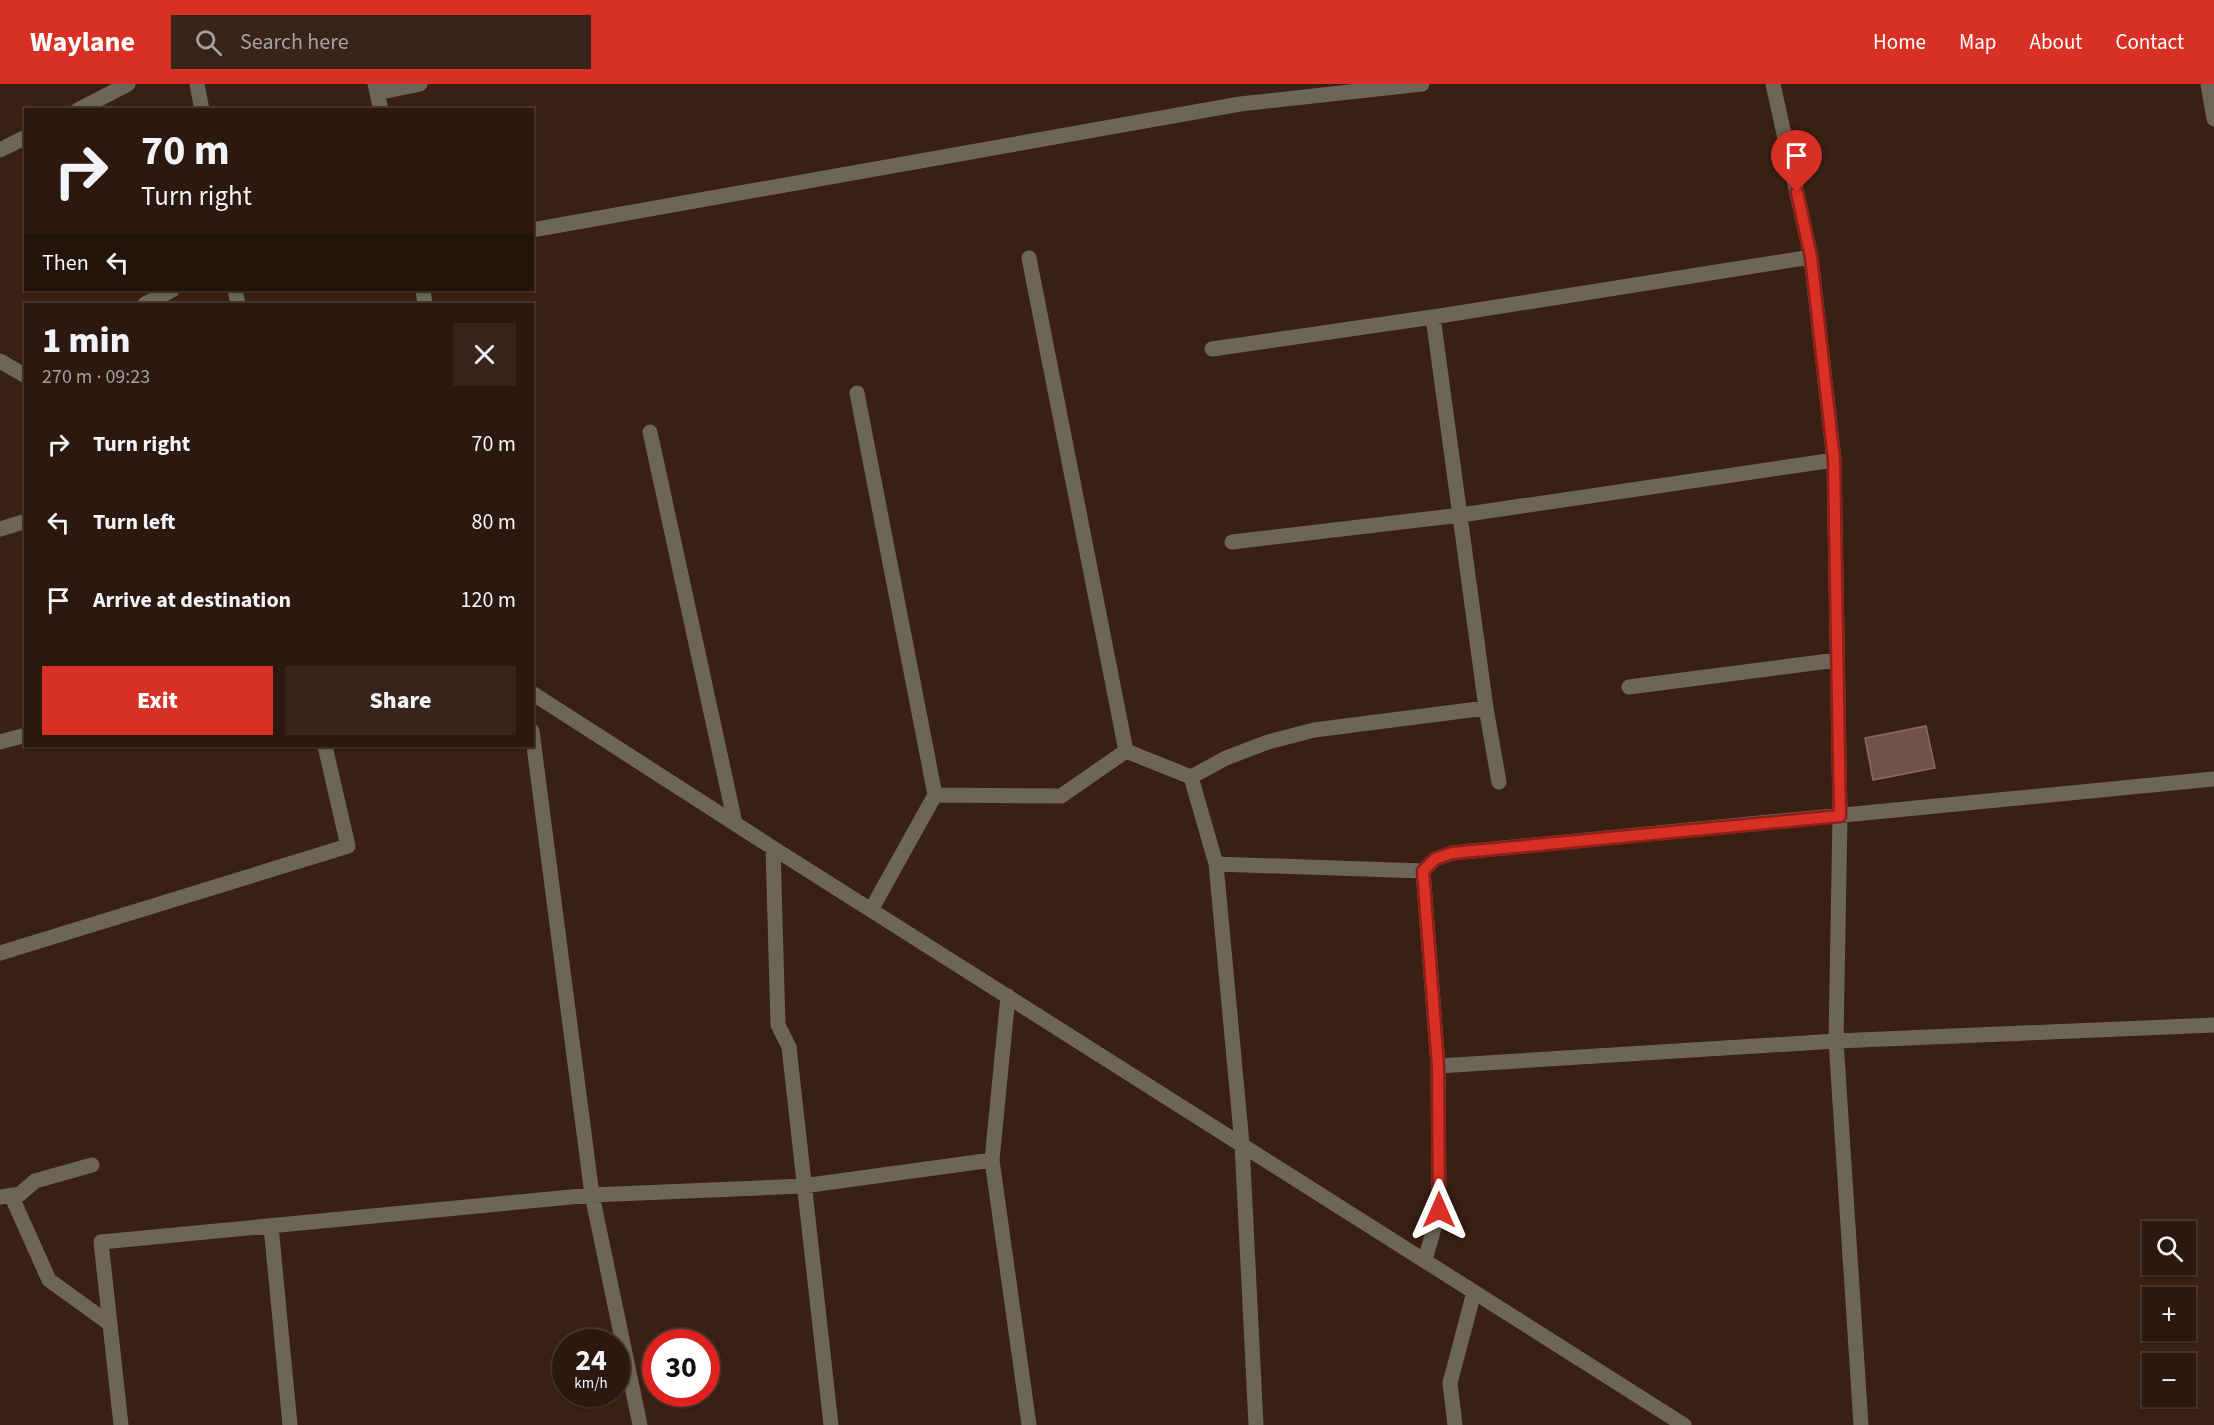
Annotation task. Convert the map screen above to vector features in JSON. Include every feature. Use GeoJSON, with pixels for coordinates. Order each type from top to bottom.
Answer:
{"type":"FeatureCollection","features":[{"type":"Feature","properties":{"kind":"street"},"geometry":{"type":"LineString","coordinates":[[82,108],[128,84]]}},
{"type":"Feature","properties":{"kind":"street"},"geometry":{"type":"LineString","coordinates":[[197,84],[202,108]]}},
{"type":"Feature","properties":{"kind":"street"},"geometry":{"type":"LineString","coordinates":[[381,108],[376,88],[420,84]]}},
{"type":"Feature","properties":{"kind":"street"},"geometry":{"type":"LineString","coordinates":[[534,230],[1240,104],[1422,84]]}},
{"type":"Feature","properties":{"kind":"street"},"geometry":{"type":"LineString","coordinates":[[1773,84],[1811,257],[1834,460],[1840,816],[1836,1041],[1862,1425]]}},
{"type":"Feature","properties":{"kind":"street"},"geometry":{"type":"LineString","coordinates":[[2208,84],[2214,119]]}},
{"type":"Feature","properties":{"kind":"street"},"geometry":{"type":"LineString","coordinates":[[0,150],[24,138]]}},
{"type":"Feature","properties":{"kind":"street"},"geometry":{"type":"LineString","coordinates":[[1212,349],[1433,317],[1811,257]]}},
{"type":"Feature","properties":{"kind":"street"},"geometry":{"type":"LineString","coordinates":[[1029,258],[1126,751]]}},
{"type":"Feature","properties":{"kind":"street"},"geometry":{"type":"LineString","coordinates":[[147,303],[170,291]]}},
{"type":"Feature","properties":{"kind":"street"},"geometry":{"type":"LineString","coordinates":[[1433,317],[1486,708],[1499,782]]}},
{"type":"Feature","properties":{"kind":"street"},"geometry":{"type":"LineString","coordinates":[[0,361],[24,374]]}},
{"type":"Feature","properties":{"kind":"street"},"geometry":{"type":"LineString","coordinates":[[857,393],[935,795],[871,910]]}},
{"type":"Feature","properties":{"kind":"street"},"geometry":{"type":"LineString","coordinates":[[650,432],[735,823]]}},
{"type":"Feature","properties":{"kind":"street"},"geometry":{"type":"LineString","coordinates":[[1232,542],[1461,515],[1834,460]]}},
{"type":"Feature","properties":{"kind":"street"},"geometry":{"type":"LineString","coordinates":[[0,529],[24,522]]}},
{"type":"Feature","properties":{"kind":"street"},"geometry":{"type":"LineString","coordinates":[[1629,687],[1837,660]]}},
{"type":"Feature","properties":{"kind":"street"},"geometry":{"type":"LineString","coordinates":[[534,694],[1684,1425]]}},
{"type":"Feature","properties":{"kind":"street"},"geometry":{"type":"LineString","coordinates":[[1126,751],[1191,777],[1237,754],[1268,742],[1314,729],[1486,708]]}},
{"type":"Feature","properties":{"kind":"street"},"geometry":{"type":"LineString","coordinates":[[0,742],[24,736]]}},
{"type":"Feature","properties":{"kind":"street"},"geometry":{"type":"LineString","coordinates":[[534,746],[592,1195],[640,1425]]}},
{"type":"Feature","properties":{"kind":"street"},"geometry":{"type":"LineString","coordinates":[[0,953],[348,846],[325,747]]}},
{"type":"Feature","properties":{"kind":"street"},"geometry":{"type":"LineString","coordinates":[[935,795],[1061,796],[1126,751]]}},
{"type":"Feature","properties":{"kind":"street"},"geometry":{"type":"LineString","coordinates":[[1191,777],[1216,864],[1242,1144],[1257,1425]]}},
{"type":"Feature","properties":{"kind":"street"},"geometry":{"type":"LineString","coordinates":[[1216,864],[1423,871],[1435,859],[1452,853],[2214,779]]}},
{"type":"Feature","properties":{"kind":"street"},"geometry":{"type":"LineString","coordinates":[[773,848],[778,1025],[789,1047],[831,1425]]}},
{"type":"Feature","properties":{"kind":"street"},"geometry":{"type":"LineString","coordinates":[[1423,871],[1438,1066],[1439,1210],[1425,1260]]}},
{"type":"Feature","properties":{"kind":"street"},"geometry":{"type":"LineString","coordinates":[[1008,996],[992,1160],[1029,1425]]}},
{"type":"Feature","properties":{"kind":"street"},"geometry":{"type":"LineString","coordinates":[[1438,1066],[1836,1041],[2214,1025]]}},
{"type":"Feature","properties":{"kind":"street"},"geometry":{"type":"LineString","coordinates":[[121,1425],[101,1242],[592,1195],[803,1186],[992,1160]]}},
{"type":"Feature","properties":{"kind":"street"},"geometry":{"type":"LineString","coordinates":[[92,1165],[35,1181],[20,1194],[6,1196],[50,1280],[110,1324]]}},
{"type":"Feature","properties":{"kind":"street"},"geometry":{"type":"LineString","coordinates":[[271,1226],[290,1425]]}},
{"type":"Feature","properties":{"kind":"street"},"geometry":{"type":"LineString","coordinates":[[1455,1425],[1450,1383],[1474,1292]]}},
{"type":"Feature","properties":{"kind":"building"},"geometry":{"type":"Polygon","coordinates":[[[1926,726],[1935,768],[1873,780],[1865,738],[1926,726]]]}},
{"type":"Feature","properties":{"kind":"route"},"geometry":{"type":"LineString","coordinates":[[1439,1210],[1438,1066],[1423,871],[1435,859],[1452,853],[1840,816],[1834,460],[1811,257],[1797,192]]}}]}
